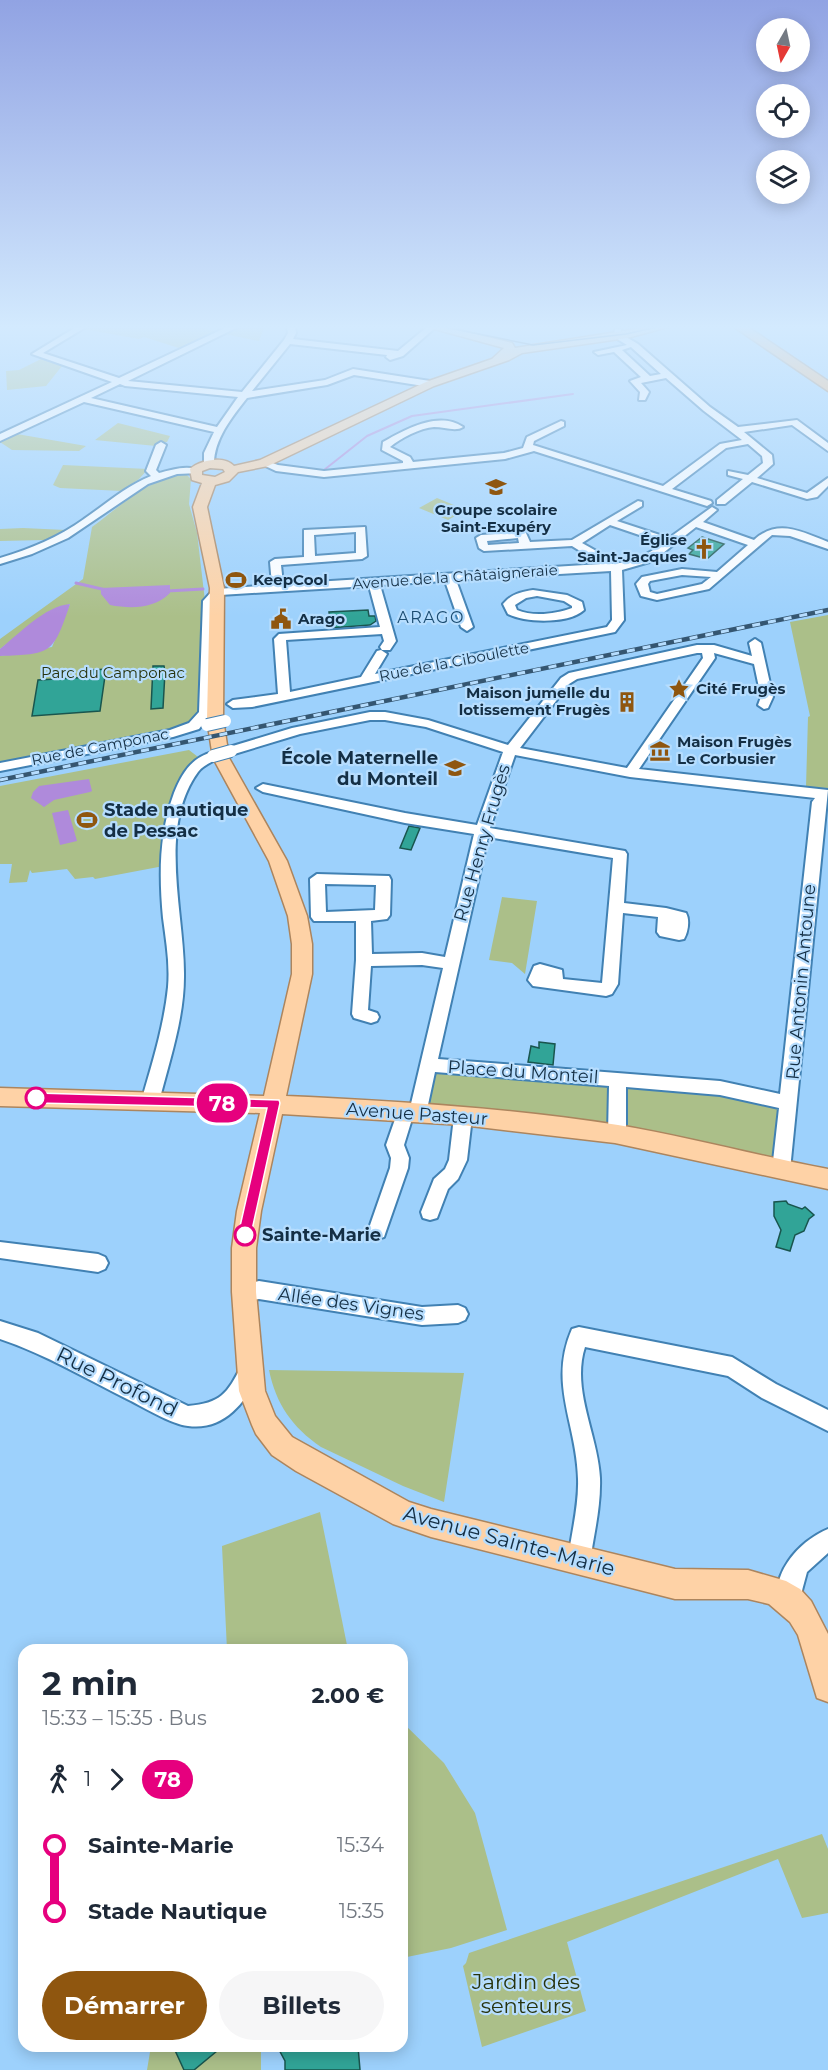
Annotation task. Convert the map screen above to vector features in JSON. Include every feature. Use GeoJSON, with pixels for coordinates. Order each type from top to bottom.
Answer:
{"type":"FeatureCollection","features":[{"type":"Feature","properties":{"kind":"main road"},"geometry":{"type":"LineString","coordinates":[[232,470],[227,478],[210,481],[200,479],[195,474],[195,471],[209,464],[224,465],[232,470],[264,463],[347,424]]}},
{"type":"Feature","properties":{"kind":"main road","name":"Avenue Sainte-Marie"},"geometry":{"type":"LineString","coordinates":[[210,481],[200,507],[207,531],[217,592],[215,719],[218,749],[288,882],[297,908],[303,939],[303,974],[246,1224],[243,1259],[250,1368],[255,1403],[265,1425],[282,1446],[403,1514],[689,1586],[760,1586],[800,1609],[812,1627],[828,1687]]}},
{"type":"Feature","properties":{"kind":"main road","name":"Avenue Pasteur"},"geometry":{"type":"LineString","coordinates":[[0,1097],[274,1103],[463,1117],[617,1134],[828,1179]]}},
{"type":"Feature","properties":{"kind":"street"},"geometry":{"type":"LineString","coordinates":[[0,438],[31,424]]}},
{"type":"Feature","properties":{"kind":"street"},"geometry":{"type":"LineString","coordinates":[[192,424],[220,430]]}},
{"type":"Feature","properties":{"kind":"street"},"geometry":{"type":"LineString","coordinates":[[209,464],[207,454],[225,424]]}},
{"type":"Feature","properties":{"kind":"street"},"geometry":{"type":"LineString","coordinates":[[409,466],[407,459],[385,448],[386,444],[429,424]]}},
{"type":"Feature","properties":{"kind":"street"},"geometry":{"type":"LineString","coordinates":[[444,424],[458,427]]}},
{"type":"Feature","properties":{"kind":"street"},"geometry":{"type":"LineString","coordinates":[[528,448],[530,440],[561,424]]}},
{"type":"Feature","properties":{"kind":"street"},"geometry":{"type":"LineString","coordinates":[[728,424],[765,453],[769,460],[768,464],[749,479]]}},
{"type":"Feature","properties":{"kind":"street"},"geometry":{"type":"LineString","coordinates":[[737,430],[781,424]]}},
{"type":"Feature","properties":{"kind":"street"},"geometry":{"type":"LineString","coordinates":[[794,424],[828,448]]}},
{"type":"Feature","properties":{"kind":"street"},"geometry":{"type":"LineString","coordinates":[[665,489],[723,446],[750,441]]}},
{"type":"Feature","properties":{"kind":"street"},"geometry":{"type":"LineString","coordinates":[[156,475],[151,471],[161,445]]}},
{"type":"Feature","properties":{"kind":"street"},"geometry":{"type":"LineString","coordinates":[[264,463],[276,468],[324,474],[505,456],[528,448],[539,449],[665,489],[709,506]]}},
{"type":"Feature","properties":{"kind":"street"},"geometry":{"type":"LineString","coordinates":[[0,561],[35,550],[62,538],[156,475],[174,471],[195,471]]}},
{"type":"Feature","properties":{"kind":"street"},"geometry":{"type":"LineString","coordinates":[[732,473],[804,496],[811,496],[826,486]]}},
{"type":"Feature","properties":{"kind":"street","name":"Avenue de la Châtaigneraie"},"geometry":{"type":"LineString","coordinates":[[217,592],[613,567],[645,561],[694,523],[709,506],[726,509],[726,504],[721,502],[749,479]]}},
{"type":"Feature","properties":{"kind":"street"},"geometry":{"type":"LineString","coordinates":[[526,546],[574,543],[638,504]]}},
{"type":"Feature","properties":{"kind":"street"},"geometry":{"type":"LineString","coordinates":[[610,522],[671,542]]}},
{"type":"Feature","properties":{"kind":"street"},"geometry":{"type":"LineString","coordinates":[[694,523],[756,544]]}},
{"type":"Feature","properties":{"kind":"street"},"geometry":{"type":"LineString","coordinates":[[278,588],[275,562],[362,556],[361,530],[308,532],[310,559]]}},
{"type":"Feature","properties":{"kind":"street"},"geometry":{"type":"LineString","coordinates":[[718,576],[701,570],[690,570],[646,579],[642,584],[645,594],[657,597],[705,587],[756,544],[768,533],[778,531],[828,546]]}},
{"type":"Feature","properties":{"kind":"street"},"geometry":{"type":"LineString","coordinates":[[574,543],[613,567]]}},
{"type":"Feature","properties":{"kind":"street","name":"Rue de la Ciboulette"},"geometry":{"type":"LineString","coordinates":[[225,721],[238,715],[238,704],[611,630],[618,620],[613,567]]}},
{"type":"Feature","properties":{"kind":"street"},"geometry":{"type":"LineString","coordinates":[[532,572],[537,593]]}},
{"type":"Feature","properties":{"kind":"street"},"geometry":{"type":"LineString","coordinates":[[450,578],[467,627]]}},
{"type":"Feature","properties":{"kind":"street"},"geometry":{"type":"LineString","coordinates":[[368,680],[367,677],[390,641],[375,582]]}},
{"type":"Feature","properties":{"kind":"street"},"geometry":{"type":"LineString","coordinates":[[202,724],[205,713],[209,601],[217,592]]}},
{"type":"Feature","properties":{"kind":"street"},"geometry":{"type":"LineString","coordinates":[[537,593],[572,599],[578,604],[578,610],[571,613],[528,618],[512,612],[509,604],[512,600],[537,593]]}},
{"type":"Feature","properties":{"kind":"street"},"geometry":{"type":"LineString","coordinates":[[284,696],[280,639],[283,637],[387,630]]}},
{"type":"Feature","properties":{"kind":"street"},"geometry":{"type":"LineString","coordinates":[[755,643],[767,697],[764,705]]}},
{"type":"Feature","properties":{"kind":"street","name":"Rue Henry Frugès"},"geometry":{"type":"LineString","coordinates":[[376,1231],[399,1168],[400,1158],[395,1145],[411,1113],[427,1065],[482,831],[510,750],[566,681],[573,676],[697,649],[707,649],[760,662]]}},
{"type":"Feature","properties":{"kind":"street"},"geometry":{"type":"LineString","coordinates":[[630,773],[708,657],[707,649]]}},
{"type":"Feature","properties":{"kind":"street"},"geometry":{"type":"LineString","coordinates":[[150,1102],[165,1043],[176,985],[169,887],[169,839],[177,802],[191,770],[207,758],[297,731],[370,716],[386,716],[428,724],[510,750],[630,773],[827,795]]}},
{"type":"Feature","properties":{"kind":"street","name":"Rue de Camponac"},"geometry":{"type":"LineString","coordinates":[[0,767],[225,721]]}},
{"type":"Feature","properties":{"kind":"street"},"geometry":{"type":"LineString","coordinates":[[263,788],[405,818],[620,854],[610,984],[606,990],[554,984]]}},
{"type":"Feature","properties":{"kind":"street","name":"Rue Antonin Antoune"},"geometry":{"type":"LineString","coordinates":[[781,1170],[819,802],[827,795]]}},
{"type":"Feature","properties":{"kind":"street"},"geometry":{"type":"LineString","coordinates":[[317,879],[384,880],[382,915],[363,916],[319,917],[317,879]]}},
{"type":"Feature","properties":{"kind":"street"},"geometry":{"type":"LineString","coordinates":[[617,907],[666,914]]}},
{"type":"Feature","properties":{"kind":"street"},"geometry":{"type":"LineString","coordinates":[[363,916],[364,960],[360,1014],[371,1017]]}},
{"type":"Feature","properties":{"kind":"street"},"geometry":{"type":"LineString","coordinates":[[364,960],[422,959],[450,963]]}},
{"type":"Feature","properties":{"kind":"street","name":"Place du Monteil"},"geometry":{"type":"LineString","coordinates":[[427,1065],[720,1088],[788,1103]]}},
{"type":"Feature","properties":{"kind":"street","name":"Place du Monteil"},"geometry":{"type":"LineString","coordinates":[[617,1134],[618,1080]]}},
{"type":"Feature","properties":{"kind":"street"},"geometry":{"type":"LineString","coordinates":[[430,1212],[440,1184],[452,1174],[458,1160],[463,1117]]}},
{"type":"Feature","properties":{"kind":"street"},"geometry":{"type":"LineString","coordinates":[[0,1250],[98,1263]]}},
{"type":"Feature","properties":{"kind":"street","name":"Allée des Vignes"},"geometry":{"type":"LineString","coordinates":[[244,1292],[259,1290],[422,1316],[458,1314]]}},
{"type":"Feature","properties":{"kind":"street","name":"Rue Profond"},"geometry":{"type":"LineString","coordinates":[[0,1330],[31,1340],[156,1403],[188,1416],[212,1414],[224,1407],[240,1390],[250,1368]]}},
{"type":"Feature","properties":{"kind":"street"},"geometry":{"type":"LineString","coordinates":[[579,1560],[589,1478],[572,1384],[571,1360],[579,1336],[732,1367],[769,1391],[828,1421]]}},
{"type":"Feature","properties":{"kind":"street"},"geometry":{"type":"LineString","coordinates":[[789,1601],[794,1571],[805,1554],[828,1540]]}},
{"type":"Feature","properties":{"kind":"green space"},"geometry":{"type":"Polygon","coordinates":[[[117,424],[170,436],[167,442],[160,442],[156,446],[95,440],[117,424]]]}},
{"type":"Feature","properties":{"kind":"green space"},"geometry":{"type":"Polygon","coordinates":[[[17,434],[86,446],[79,451],[12,450],[0,442],[17,434]]]}},
{"type":"Feature","properties":{"kind":"green space"},"geometry":{"type":"Polygon","coordinates":[[[63,465],[148,469],[139,479],[122,491],[60,488],[53,485],[63,465]]]}},
{"type":"Feature","properties":{"kind":"green space","name":"Parc du Camponac"},"geometry":{"type":"Polygon","coordinates":[[[187,475],[191,479],[189,504],[197,533],[205,601],[200,715],[190,723],[168,731],[133,735],[111,742],[0,764],[0,656],[52,647],[70,604],[50,611],[0,649],[0,639],[83,579],[92,527],[148,486],[173,477],[187,475]]]}},
{"type":"Feature","properties":{"kind":"green space"},"geometry":{"type":"Polygon","coordinates":[[[437,498],[466,510],[448,520],[419,508],[437,498]]]}},
{"type":"Feature","properties":{"kind":"green space"},"geometry":{"type":"Polygon","coordinates":[[[0,529],[66,530],[45,540],[0,541],[0,529]]]}},
{"type":"Feature","properties":{"kind":"green space"},"geometry":{"type":"Polygon","coordinates":[[[828,615],[828,788],[806,787],[808,717],[810,716],[790,622],[828,615]]]}},
{"type":"Feature","properties":{"kind":"green space","name":"Stade nautique de Pessac"},"geometry":{"type":"Polygon","coordinates":[[[189,750],[202,760],[177,802],[169,865],[95,879],[93,877],[75,879],[67,869],[32,873],[30,870],[27,882],[9,883],[12,864],[0,864],[0,786],[189,750]]]}},
{"type":"Feature","properties":{"kind":"green space"},"geometry":{"type":"Polygon","coordinates":[[[502,897],[537,901],[525,974],[512,963],[489,960],[502,897]]]}},
{"type":"Feature","properties":{"kind":"green space"},"geometry":{"type":"Polygon","coordinates":[[[439,1071],[609,1085],[611,1087],[610,1125],[430,1106],[428,1104],[433,1073],[439,1071]]]}},
{"type":"Feature","properties":{"kind":"green space"},"geometry":{"type":"Polygon","coordinates":[[[630,1085],[718,1092],[775,1107],[779,1111],[775,1149],[771,1159],[626,1129],[627,1098],[623,1097],[624,1087],[630,1085]]]}},
{"type":"Feature","properties":{"kind":"green space"},"geometry":{"type":"Polygon","coordinates":[[[269,1370],[464,1373],[444,1502],[403,1486],[321,1447],[287,1414],[276,1394],[269,1370]]]}},
{"type":"Feature","properties":{"kind":"green space"},"geometry":{"type":"Polygon","coordinates":[[[320,1512],[347,1644],[227,1644],[222,1546],[320,1512]]]}},
{"type":"Feature","properties":{"kind":"green space"},"geometry":{"type":"Polygon","coordinates":[[[408,1728],[444,1763],[475,1813],[507,1930],[451,1948],[408,1957],[408,1728]]]}},
{"type":"Feature","properties":{"kind":"green space","name":"Jardin des senteurs"},"geometry":{"type":"Polygon","coordinates":[[[822,1834],[828,1849],[828,1913],[802,1918],[778,1859],[567,1942],[586,2011],[482,2047],[463,1966],[469,1953],[822,1834]]]}},
{"type":"Feature","properties":{"kind":"green space"},"geometry":{"type":"Polygon","coordinates":[[[150,2052],[261,2052],[261,2070],[147,2070],[150,2052]]]}},
{"type":"Feature","properties":{"kind":"shaded area"},"geometry":{"type":"Polygon","coordinates":[[[170,585],[170,593],[150,605],[126,607],[110,605],[101,594],[101,588],[170,585]]]}},
{"type":"Feature","properties":{"kind":"shaded area"},"geometry":{"type":"Polygon","coordinates":[[[70,604],[59,633],[48,648],[30,654],[0,656],[0,649],[33,621],[51,610],[70,604]]]}},
{"type":"Feature","properties":{"kind":"shaded area"},"geometry":{"type":"Polygon","coordinates":[[[89,779],[92,791],[90,792],[54,800],[44,807],[31,798],[39,786],[89,779]]]}},
{"type":"Feature","properties":{"kind":"shaded area"},"geometry":{"type":"Polygon","coordinates":[[[68,810],[77,841],[60,845],[52,813],[68,810]]]}},
{"type":"Feature","properties":{"kind":"building","name":"Église Saint-Jacques"},"geometry":{"type":"Polygon","coordinates":[[[702,537],[724,544],[707,559],[689,554],[693,550],[688,548],[702,537]]]}},
{"type":"Feature","properties":{"kind":"building"},"geometry":{"type":"Polygon","coordinates":[[[368,610],[369,616],[375,616],[376,621],[370,625],[331,628],[329,612],[368,610]]]}},
{"type":"Feature","properties":{"kind":"building"},"geometry":{"type":"Polygon","coordinates":[[[153,666],[164,666],[163,708],[151,709],[153,666]]]}},
{"type":"Feature","properties":{"kind":"building"},"geometry":{"type":"Polygon","coordinates":[[[106,669],[100,711],[32,716],[38,680],[92,677],[93,670],[106,669]]]}},
{"type":"Feature","properties":{"kind":"building"},"geometry":{"type":"Polygon","coordinates":[[[409,826],[420,828],[411,850],[400,848],[409,826]]]}},
{"type":"Feature","properties":{"kind":"building"},"geometry":{"type":"Polygon","coordinates":[[[539,1042],[555,1044],[553,1065],[528,1062],[531,1046],[539,1048],[539,1042]]]}},
{"type":"Feature","properties":{"kind":"building"},"geometry":{"type":"Polygon","coordinates":[[[786,1201],[802,1209],[805,1207],[814,1215],[809,1219],[804,1231],[795,1235],[790,1251],[776,1247],[781,1230],[774,1216],[774,1202],[786,1201]]]}},
{"type":"Feature","properties":{"kind":"building"},"geometry":{"type":"Polygon","coordinates":[[[176,2052],[216,2052],[194,2070],[184,2070],[176,2052]]]}},
{"type":"Feature","properties":{"kind":"building"},"geometry":{"type":"Polygon","coordinates":[[[280,2052],[358,2052],[360,2070],[285,2070],[285,2061],[280,2052]]]}},
{"type":"Feature","properties":{"kind":"waterway"},"geometry":{"type":"LineString","coordinates":[[324,470],[367,436],[395,424]]}},
{"type":"Feature","properties":{"kind":"waterway"},"geometry":{"type":"LineString","coordinates":[[76,583],[106,590]]}},
{"type":"Feature","properties":{"kind":"waterway"},"geometry":{"type":"LineString","coordinates":[[167,591],[203,589]]}},
{"type":"Feature","properties":{"kind":"railway"},"geometry":{"type":"LineString","coordinates":[[0,780],[828,610]]}},
{"type":"Feature","properties":{"kind":"bus line","name":"78"},"geometry":{"type":"LineString","coordinates":[[36,1098],[274,1103],[245,1235]]}},
{"type":"Feature","properties":{"kind":"place","name":"Groupe scolaire Saint-Exupéry"},"geometry":{"type":"Point","coordinates":[496,487]}},
{"type":"Feature","properties":{"kind":"place","name":"Église Saint-Jacques"},"geometry":{"type":"Point","coordinates":[704,549]}},
{"type":"Feature","properties":{"kind":"place","name":"KeepCool"},"geometry":{"type":"Point","coordinates":[236,580]}},
{"type":"Feature","properties":{"kind":"place","name":"Arago"},"geometry":{"type":"Point","coordinates":[281,619]}},
{"type":"Feature","properties":{"kind":"place","name":"Cité Frugès"},"geometry":{"type":"Point","coordinates":[679,689]}},
{"type":"Feature","properties":{"kind":"place","name":"Maison jumelle du lotissement Frugès"},"geometry":{"type":"Point","coordinates":[627,702]}},
{"type":"Feature","properties":{"kind":"place","name":"Maison Frugès Le Corbusier"},"geometry":{"type":"Point","coordinates":[660,751]}},
{"type":"Feature","properties":{"kind":"place","name":"École Maternelle du Monteil"},"geometry":{"type":"Point","coordinates":[455,768]}},
{"type":"Feature","properties":{"kind":"place","name":"Stade nautique de Pessac"},"geometry":{"type":"Point","coordinates":[87,820]}},
{"type":"Feature","properties":{"kind":"place","name":"Sainte-Marie"},"geometry":{"type":"Point","coordinates":[245,1235]}},
{"type":"Feature","properties":{"kind":"district","name":"ARAGO"},"geometry":{"type":"Point","coordinates":[431,617]}}]}
